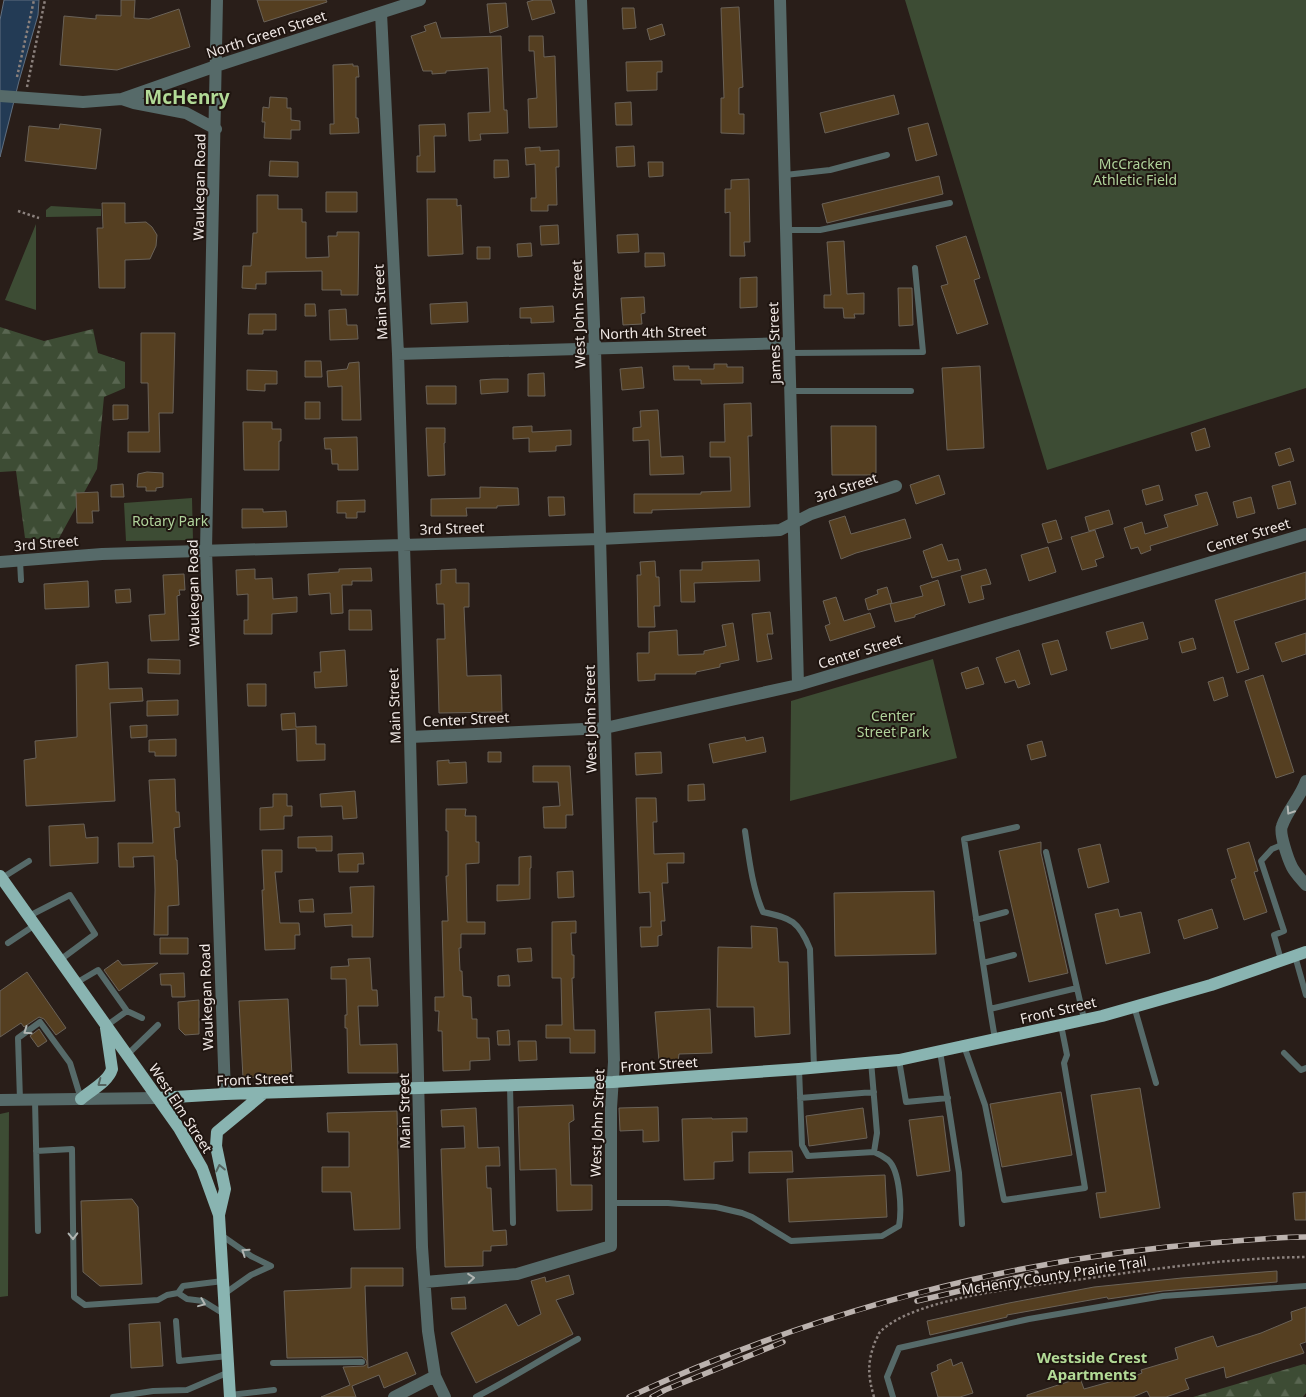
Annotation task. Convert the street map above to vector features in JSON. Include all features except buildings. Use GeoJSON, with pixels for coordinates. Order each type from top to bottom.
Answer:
{"type":"FeatureCollection","features":[{"type":"Feature","properties":{"kind":"main road","name":"West Elm Street"},"geometry":{"type":"LineString","coordinates":[[3,883],[76,982],[179,1128],[202,1168],[220,1215],[230,1396]]}},
{"type":"Feature","properties":{"kind":"main road","name":"Front Street"},"geometry":{"type":"LineString","coordinates":[[158,1098],[225,1094],[613,1082],[899,1060],[1084,1020],[1211,985],[1300,954]]}},
{"type":"Feature","properties":{"kind":"main road"},"geometry":{"type":"LineString","coordinates":[[81,1099],[110,1075],[112,1069],[106,1026]]}},
{"type":"Feature","properties":{"kind":"main road"},"geometry":{"type":"LineString","coordinates":[[220,1215],[225,1189],[216,1146],[217,1132],[264,1093]]}},
{"type":"Feature","properties":{"kind":"street","name":"Waukegan Road"},"geometry":{"type":"LineString","coordinates":[[217,0],[216,129],[206,550],[225,1094]]}},
{"type":"Feature","properties":{"kind":"street","name":"North Green Street"},"geometry":{"type":"LineString","coordinates":[[0,96],[83,102],[122,99],[216,66],[420,0]]}},
{"type":"Feature","properties":{"kind":"street","name":"West John Street"},"geometry":{"type":"LineString","coordinates":[[425,1282],[517,1274],[611,1246],[611,1108],[614,1062],[595,349],[581,0]]}},
{"type":"Feature","properties":{"kind":"street","name":"James Street"},"geometry":{"type":"LineString","coordinates":[[780,0],[798,685]]}},
{"type":"Feature","properties":{"kind":"street","name":"Main Street"},"geometry":{"type":"LineString","coordinates":[[382,12],[398,354],[410,737],[422,1247],[428,1331],[435,1376],[444,1397]]}},
{"type":"Feature","properties":{"kind":"street","name":"North Green Street"},"geometry":{"type":"LineString","coordinates":[[122,99],[134,104],[186,113],[216,129]]}},
{"type":"Feature","properties":{"kind":"street","name":"North 4th Street"},"geometry":{"type":"LineString","coordinates":[[398,354],[595,349],[790,348]]}},
{"type":"Feature","properties":{"kind":"street","name":"3rd Street"},"geometry":{"type":"LineString","coordinates":[[0,562],[102,554],[600,539],[780,530],[811,514],[896,486]]}},
{"type":"Feature","properties":{"kind":"street","name":"Center Street"},"geometry":{"type":"LineString","coordinates":[[410,737],[605,728],[798,685],[1306,534]]}},
{"type":"Feature","properties":{"kind":"street"},"geometry":{"type":"LineString","coordinates":[[1306,781],[1281,828],[1284,844],[1292,866],[1306,885]]}},
{"type":"Feature","properties":{"kind":"street","name":"Front Street"},"geometry":{"type":"LineString","coordinates":[[0,1100],[158,1098]]}},
{"type":"Feature","properties":{"kind":"street"},"geometry":{"type":"LineString","coordinates":[[394,1397],[435,1376]]}},
{"type":"Feature","properties":{"kind":"lane"},"geometry":{"type":"LineString","coordinates":[[785,175],[830,170],[887,155]]}},
{"type":"Feature","properties":{"kind":"lane"},"geometry":{"type":"LineString","coordinates":[[786,230],[820,230],[950,203]]}},
{"type":"Feature","properties":{"kind":"lane"},"geometry":{"type":"LineString","coordinates":[[790,348],[923,352],[915,268]]}},
{"type":"Feature","properties":{"kind":"lane"},"geometry":{"type":"LineString","coordinates":[[791,391],[911,391]]}},
{"type":"Feature","properties":{"kind":"lane"},"geometry":{"type":"LineString","coordinates":[[20,561],[20,580]]}},
{"type":"Feature","properties":{"kind":"lane"},"geometry":{"type":"LineString","coordinates":[[996,1039],[964,840],[1017,827]]}},
{"type":"Feature","properties":{"kind":"lane"},"geometry":{"type":"LineString","coordinates":[[745,831],[758,901],[764,912],[788,918],[804,932],[810,949],[814,1068]]}},
{"type":"Feature","properties":{"kind":"lane"},"geometry":{"type":"LineString","coordinates":[[1281,960],[1274,935],[1284,931],[1261,861],[1272,849],[1284,844]]}},
{"type":"Feature","properties":{"kind":"lane"},"geometry":{"type":"LineString","coordinates":[[1046,852],[1084,1020]]}},
{"type":"Feature","properties":{"kind":"lane"},"geometry":{"type":"LineString","coordinates":[[3,883],[29,861]]}},
{"type":"Feature","properties":{"kind":"lane"},"geometry":{"type":"LineString","coordinates":[[8,943],[32,921],[70,894],[95,934],[60,960]]}},
{"type":"Feature","properties":{"kind":"lane"},"geometry":{"type":"LineString","coordinates":[[976,920],[1006,912]]}},
{"type":"Feature","properties":{"kind":"lane"},"geometry":{"type":"LineString","coordinates":[[1300,954],[1306,995]]}},
{"type":"Feature","properties":{"kind":"lane"},"geometry":{"type":"LineString","coordinates":[[983,963],[1014,955]]}},
{"type":"Feature","properties":{"kind":"lane"},"geometry":{"type":"LineString","coordinates":[[76,982],[98,970],[127,1011],[142,1018]]}},
{"type":"Feature","properties":{"kind":"lane"},"geometry":{"type":"LineString","coordinates":[[990,1009],[1077,988]]}},
{"type":"Feature","properties":{"kind":"lane"},"geometry":{"type":"LineString","coordinates":[[1134,1006],[1156,1083]]}},
{"type":"Feature","properties":{"kind":"lane"},"geometry":{"type":"LineString","coordinates":[[106,1026],[127,1011]]}},
{"type":"Feature","properties":{"kind":"lane"},"geometry":{"type":"LineString","coordinates":[[20,1100],[18,1038],[40,1022],[70,1063],[81,1099]]}},
{"type":"Feature","properties":{"kind":"lane"},"geometry":{"type":"LineString","coordinates":[[127,1055],[158,1025]]}},
{"type":"Feature","properties":{"kind":"lane"},"geometry":{"type":"LineString","coordinates":[[964,1046],[985,1105],[1004,1200],[1085,1188],[1064,1063],[1067,1055],[1061,1025]]}},
{"type":"Feature","properties":{"kind":"lane"},"geometry":{"type":"LineString","coordinates":[[940,1051],[959,1172],[962,1224]]}},
{"type":"Feature","properties":{"kind":"lane"},"geometry":{"type":"LineString","coordinates":[[1284,1053],[1301,1070],[1306,1068]]}},
{"type":"Feature","properties":{"kind":"lane"},"geometry":{"type":"LineString","coordinates":[[899,1060],[906,1102],[948,1098]]}},
{"type":"Feature","properties":{"kind":"lane"},"geometry":{"type":"LineString","coordinates":[[871,1061],[877,1133],[874,1152]]}},
{"type":"Feature","properties":{"kind":"lane"},"geometry":{"type":"LineString","coordinates":[[610,1203],[668,1203],[724,1209],[752,1217],[791,1241],[882,1236],[899,1226],[901,1216],[896,1172],[889,1160],[874,1152],[808,1156],[802,1145],[799,1069]]}},
{"type":"Feature","properties":{"kind":"lane"},"geometry":{"type":"LineString","coordinates":[[510,1086],[513,1223]]}},
{"type":"Feature","properties":{"kind":"lane"},"geometry":{"type":"LineString","coordinates":[[800,1098],[874,1092]]}},
{"type":"Feature","properties":{"kind":"lane"},"geometry":{"type":"LineString","coordinates":[[35,1100],[38,1231]]}},
{"type":"Feature","properties":{"kind":"lane"},"geometry":{"type":"LineString","coordinates":[[36,1151],[72,1149],[74,1297],[85,1306],[158,1300],[167,1294],[178,1293],[187,1299],[203,1302],[226,1315]]}},
{"type":"Feature","properties":{"kind":"lane"},"geometry":{"type":"LineString","coordinates":[[178,1293],[183,1286],[224,1288],[271,1266],[251,1256],[221,1235]]}},
{"type":"Feature","properties":{"kind":"lane"},"geometry":{"type":"LineString","coordinates":[[893,1397],[888,1377],[899,1348],[1029,1319],[1163,1296],[1306,1286]]}},
{"type":"Feature","properties":{"kind":"lane"},"geometry":{"type":"LineString","coordinates":[[176,1321],[179,1361],[228,1356]]}},
{"type":"Feature","properties":{"kind":"lane"},"geometry":{"type":"LineString","coordinates":[[476,1397],[508,1381],[548,1355],[578,1339]]}},
{"type":"Feature","properties":{"kind":"lane"},"geometry":{"type":"LineString","coordinates":[[273,1363],[362,1362]]}},
{"type":"Feature","properties":{"kind":"lane"},"geometry":{"type":"LineString","coordinates":[[113,1397],[153,1391],[188,1393],[229,1372]]}},
{"type":"Feature","properties":{"kind":"lane"},"geometry":{"type":"LineString","coordinates":[[230,1396],[274,1390]]}},
{"type":"Feature","properties":{"kind":"path"},"geometry":{"type":"LineString","coordinates":[[17,77],[34,0]]}},
{"type":"Feature","properties":{"kind":"path"},"geometry":{"type":"LineString","coordinates":[[20,97],[45,0]]}},
{"type":"Feature","properties":{"kind":"path"},"geometry":{"type":"LineString","coordinates":[[18,211],[39,218]]}},
{"type":"Feature","properties":{"kind":"path","name":"McHenry County Prairie Trail"},"geometry":{"type":"LineString","coordinates":[[874,1397],[870,1383],[869,1357],[879,1333],[899,1318],[930,1307],[988,1292],[1161,1268],[1306,1257]]}},
{"type":"Feature","properties":{"kind":"green space","name":"McCracken Athletic Field"},"geometry":{"type":"Polygon","coordinates":[[[905,0],[1306,0],[1306,388],[1047,470],[905,0]]]}},
{"type":"Feature","properties":{"kind":"green space"},"geometry":{"type":"Polygon","coordinates":[[[51,206],[101,209],[101,216],[46,217],[46,210],[51,206]]]}},
{"type":"Feature","properties":{"kind":"green space"},"geometry":{"type":"Polygon","coordinates":[[[36,224],[36,310],[5,300],[36,224]]]}},
{"type":"Feature","properties":{"kind":"green space"},"geometry":{"type":"Polygon","coordinates":[[[0,327],[44,341],[93,329],[98,353],[125,362],[125,388],[104,397],[97,469],[58,540],[25,538],[16,471],[0,472],[0,327]]]}},
{"type":"Feature","properties":{"kind":"green space","name":"Rotary Park"},"geometry":{"type":"Polygon","coordinates":[[[192,498],[193,540],[126,541],[124,503],[192,498]]]}},
{"type":"Feature","properties":{"kind":"green space","name":"Center Street Park"},"geometry":{"type":"Polygon","coordinates":[[[933,659],[957,758],[790,801],[791,701],[933,659]]]}},
{"type":"Feature","properties":{"kind":"green space"},"geometry":{"type":"Polygon","coordinates":[[[9,1112],[8,1296],[0,1297],[0,1114],[9,1112]]]}},
{"type":"Feature","properties":{"kind":"green space"},"geometry":{"type":"Polygon","coordinates":[[[1304,1364],[1306,1365],[1306,1393],[1303,1397],[1193,1397],[1304,1364]]]}},
{"type":"Feature","properties":{"kind":"water"},"geometry":{"type":"Polygon","coordinates":[[[4,0],[39,0],[38,15],[0,157],[0,20],[4,0]]]}},
{"type":"Feature","properties":{"kind":"railway"},"geometry":{"type":"LineString","coordinates":[[629,1397],[700,1366],[845,1314],[919,1293],[994,1275],[1070,1260],[1146,1249],[1306,1237]]}},
{"type":"Feature","properties":{"kind":"railway"},"geometry":{"type":"LineString","coordinates":[[917,1301],[1036,1273]]}},
{"type":"Feature","properties":{"kind":"railway"},"geometry":{"type":"LineString","coordinates":[[652,1397],[783,1342]]}},
{"type":"Feature","properties":{"kind":"district","name":"McHenry"},"geometry":{"type":"Point","coordinates":[187,97]}},
{"type":"Feature","properties":{"kind":"district","name":"Westside Crest Apartments"},"geometry":{"type":"Point","coordinates":[1092,1366]}}]}
